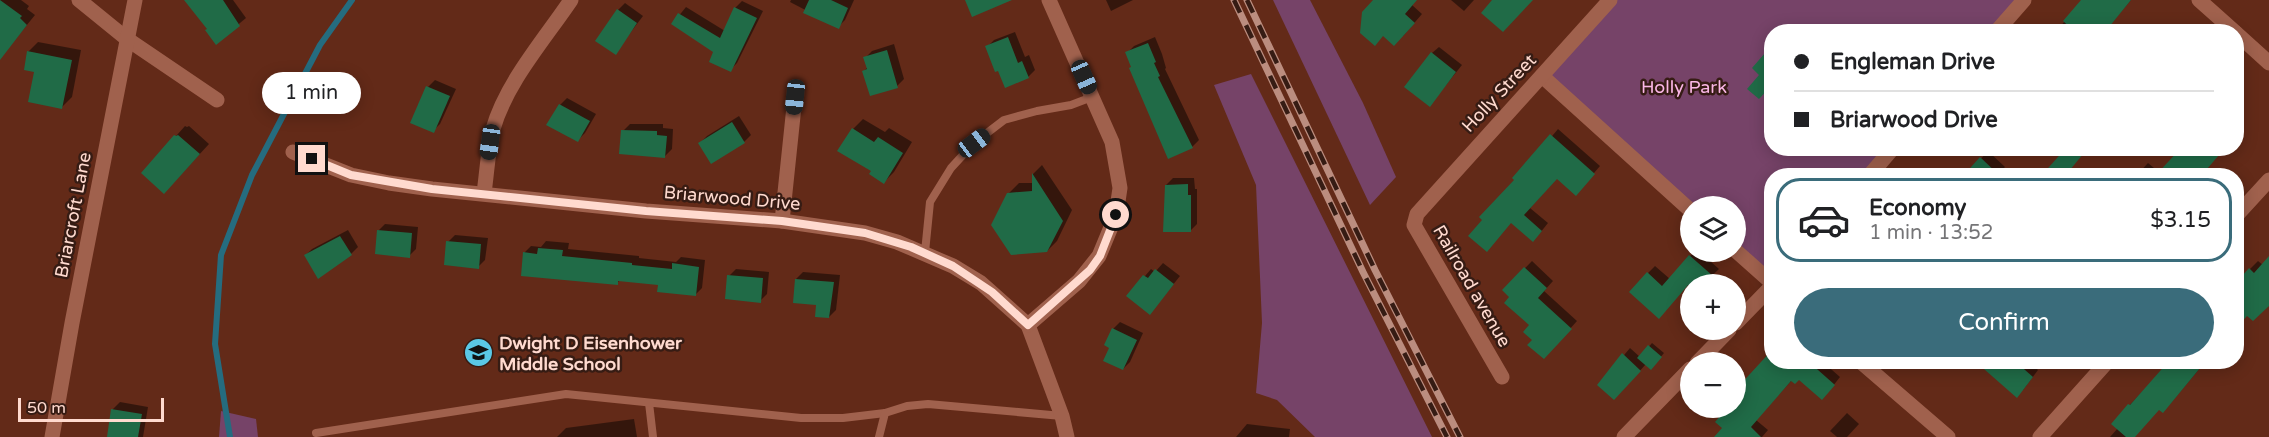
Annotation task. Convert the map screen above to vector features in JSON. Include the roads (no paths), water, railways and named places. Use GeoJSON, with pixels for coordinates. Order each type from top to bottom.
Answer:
{"type":"FeatureCollection","features":[{"type":"Feature","properties":{"kind":"street"},"geometry":{"type":"LineString","coordinates":[[79,0],[127,39],[217,100]]}},
{"type":"Feature","properties":{"kind":"street","name":"Briarcroft Lane"},"geometry":{"type":"LineString","coordinates":[[52,437],[135,0]]}},
{"type":"Feature","properties":{"kind":"street"},"geometry":{"type":"LineString","coordinates":[[484,193],[490,142],[503,104],[516,80],[572,0]]}},
{"type":"Feature","properties":{"kind":"street"},"geometry":{"type":"LineString","coordinates":[[1028,325],[1090,270],[1104,247],[1116,215],[1120,188],[1118,165],[1112,142],[1049,0]]}},
{"type":"Feature","properties":{"kind":"street","name":"Holly Street"},"geometry":{"type":"LineString","coordinates":[[1416,213],[1610,0]]}},
{"type":"Feature","properties":{"kind":"street"},"geometry":{"type":"LineString","coordinates":[[2003,24],[2024,0]]}},
{"type":"Feature","properties":{"kind":"street"},"geometry":{"type":"LineString","coordinates":[[2199,0],[2227,24]]}},
{"type":"Feature","properties":{"kind":"street"},"geometry":{"type":"LineString","coordinates":[[2244,40],[2269,63]]}},
{"type":"Feature","properties":{"kind":"street"},"geometry":{"type":"LineString","coordinates":[[1542,76],[1680,201]]}},
{"type":"Feature","properties":{"kind":"street"},"geometry":{"type":"LineString","coordinates":[[782,221],[795,97]]}},
{"type":"Feature","properties":{"kind":"street","name":"Briarwood Drive"},"geometry":{"type":"LineString","coordinates":[[293,152],[351,175],[432,189],[646,211],[782,221],[865,233],[925,252],[981,283],[1028,325],[1062,417],[1067,437]]}},
{"type":"Feature","properties":{"kind":"street"},"geometry":{"type":"LineString","coordinates":[[1876,168],[1886,156]]}},
{"type":"Feature","properties":{"kind":"street"},"geometry":{"type":"LineString","coordinates":[[2244,207],[2269,180]]}},
{"type":"Feature","properties":{"kind":"street","name":"Railroad avenue"},"geometry":{"type":"LineString","coordinates":[[1416,213],[1414,225],[1502,377]]}},
{"type":"Feature","properties":{"kind":"street"},"geometry":{"type":"LineString","coordinates":[[1746,260],[1764,277]]}},
{"type":"Feature","properties":{"kind":"street"},"geometry":{"type":"LineString","coordinates":[[1746,312],[1764,293]]}},
{"type":"Feature","properties":{"kind":"street"},"geometry":{"type":"LineString","coordinates":[[1708,352],[1719,340]]}},
{"type":"Feature","properties":{"kind":"street"},"geometry":{"type":"LineString","coordinates":[[1869,369],[1948,437]]}},
{"type":"Feature","properties":{"kind":"street"},"geometry":{"type":"LineString","coordinates":[[2040,437],[2101,369]]}},
{"type":"Feature","properties":{"kind":"street"},"geometry":{"type":"LineString","coordinates":[[1624,437],[1680,379]]}},
{"type":"Feature","properties":{"kind":"lane"},"geometry":{"type":"LineString","coordinates":[[925,252],[930,202],[951,168],[974,143],[1004,120],[1071,105],[1092,97]]}},
{"type":"Feature","properties":{"kind":"lane"},"geometry":{"type":"LineString","coordinates":[[316,432],[566,394],[801,418],[843,418],[885,413],[907,405],[928,404],[1062,417]]}},
{"type":"Feature","properties":{"kind":"lane"},"geometry":{"type":"LineString","coordinates":[[649,403],[653,437]]}},
{"type":"Feature","properties":{"kind":"lane"},"geometry":{"type":"LineString","coordinates":[[879,437],[885,413]]}},
{"type":"Feature","properties":{"kind":"waterway"},"geometry":{"type":"LineString","coordinates":[[230,437],[215,344],[221,255],[252,175],[320,45],[352,0]]}},
{"type":"Feature","properties":{"kind":"railway"},"geometry":{"type":"LineString","coordinates":[[1234,0],[1363,272],[1447,437]]}},
{"type":"Feature","properties":{"kind":"railway"},"geometry":{"type":"LineString","coordinates":[[1247,0],[1375,270],[1460,437]]}},
{"type":"Feature","properties":{"kind":"place","name":"Dwight D Eisenhower Middle School"},"geometry":{"type":"Point","coordinates":[478,353]}},
{"type":"Feature","properties":{"kind":"park label","name":"Holly Park"},"geometry":{"type":"Point","coordinates":[1684,87]}}]}
